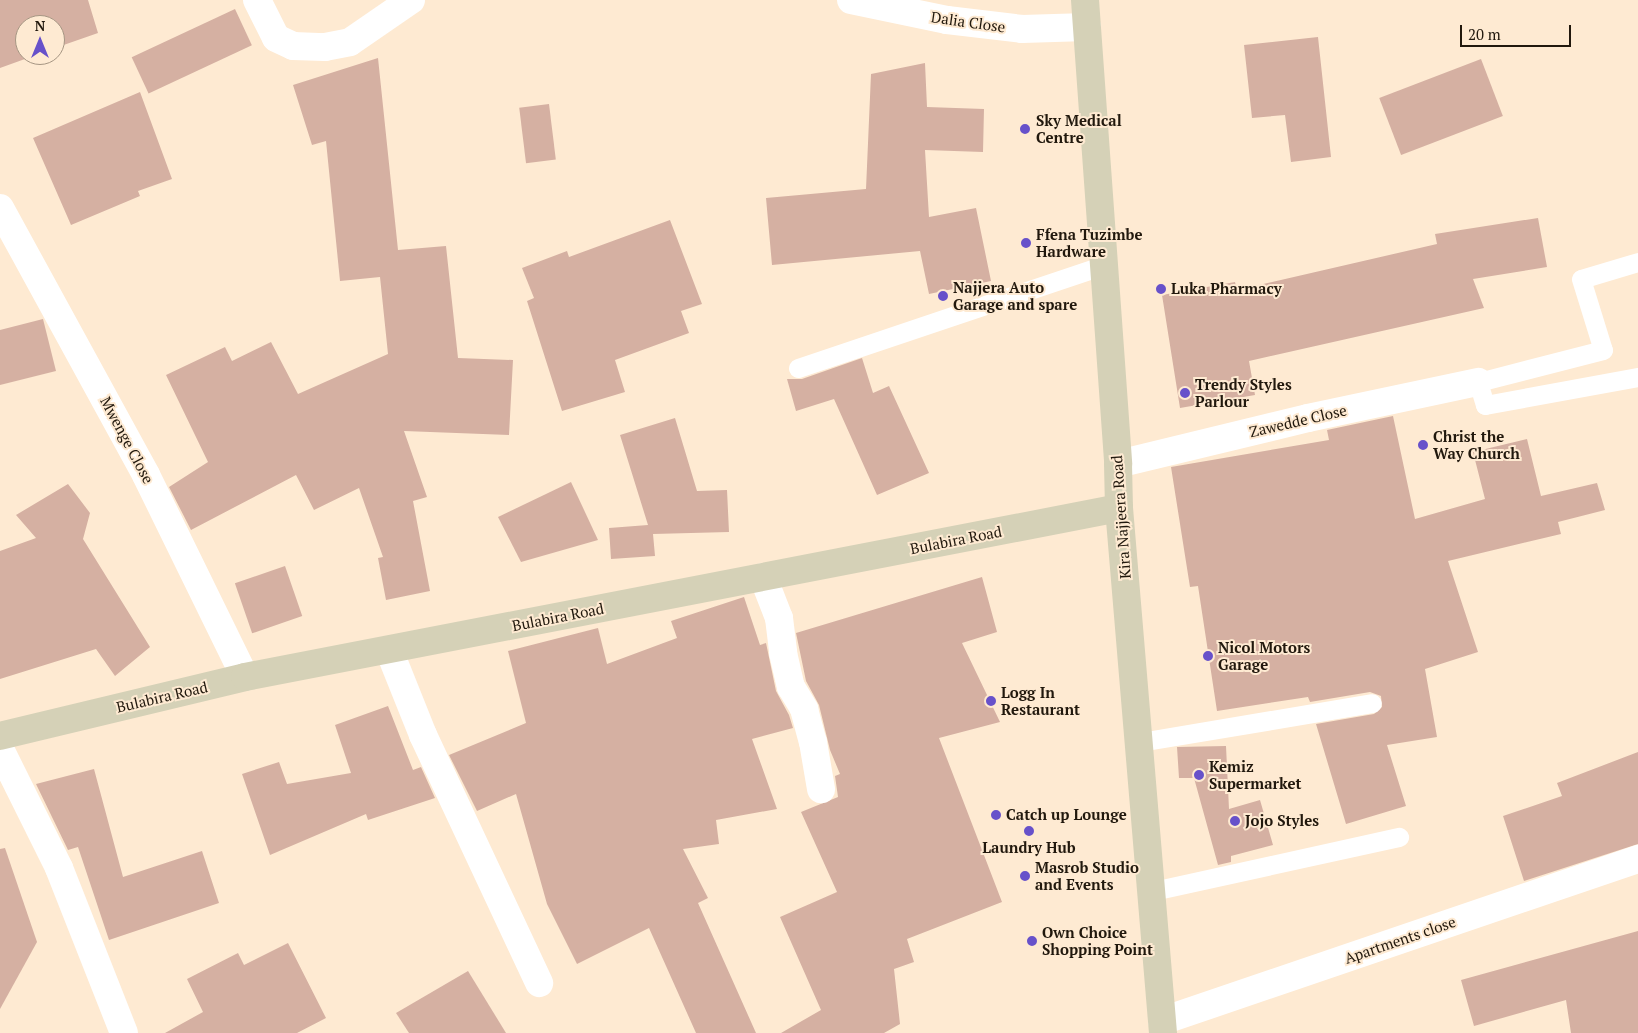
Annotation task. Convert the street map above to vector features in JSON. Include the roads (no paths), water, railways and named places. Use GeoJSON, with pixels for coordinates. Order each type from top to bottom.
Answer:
{"type":"FeatureCollection","features":[{"type":"Feature","properties":{"kind":"street"},"geometry":{"type":"LineString","coordinates":[[257,0],[276,38],[293,46],[324,47],[350,42],[411,0]]}},
{"type":"Feature","properties":{"kind":"street","name":"Dalia Close"},"geometry":{"type":"LineString","coordinates":[[851,0],[947,20],[1022,29],[1087,27]]}},
{"type":"Feature","properties":{"kind":"street","name":"Kira Najjeera Road"},"geometry":{"type":"LineString","coordinates":[[1085,0],[1118,464],[1119,508],[1153,890],[1163,1027]]}},
{"type":"Feature","properties":{"kind":"street","name":"Mwenge Close"},"geometry":{"type":"LineString","coordinates":[[0,208],[146,475],[245,677]]}},
{"type":"Feature","properties":{"kind":"street","name":"Zawedde Close"},"geometry":{"type":"LineString","coordinates":[[1118,464],[1308,418],[1478,382]]}},
{"type":"Feature","properties":{"kind":"street","name":"Bulabira Road"},"geometry":{"type":"LineString","coordinates":[[0,736],[245,677],[1119,508]]}},
{"type":"Feature","properties":{"kind":"street"},"geometry":{"type":"LineString","coordinates":[[763,577],[779,618],[783,653],[792,687],[804,709],[813,742],[820,789]]}},
{"type":"Feature","properties":{"kind":"street"},"geometry":{"type":"LineString","coordinates":[[389,650],[423,735],[538,983]]}},
{"type":"Feature","properties":{"kind":"street"},"geometry":{"type":"LineString","coordinates":[[0,749],[59,868],[124,1033]]}},
{"type":"Feature","properties":{"kind":"street","name":"Apartments close"},"geometry":{"type":"LineString","coordinates":[[1163,1027],[1638,859]]}},
{"type":"Feature","properties":{"kind":"lane"},"geometry":{"type":"LineString","coordinates":[[1638,262],[1581,279],[1603,350],[1478,382],[1485,405],[1638,377]]}},
{"type":"Feature","properties":{"kind":"lane"},"geometry":{"type":"LineString","coordinates":[[798,368],[1104,265]]}},
{"type":"Feature","properties":{"kind":"lane"},"geometry":{"type":"LineString","coordinates":[[1140,742],[1372,703]]}},
{"type":"Feature","properties":{"kind":"lane"},"geometry":{"type":"LineString","coordinates":[[1153,890],[1399,837]]}},
{"type":"Feature","properties":{"kind":"place","name":"Sky Medical Centre"},"geometry":{"type":"Point","coordinates":[1025,129]}},
{"type":"Feature","properties":{"kind":"place","name":"Ffena Tuzimbe Hardware"},"geometry":{"type":"Point","coordinates":[1026,243]}},
{"type":"Feature","properties":{"kind":"place","name":"Luka Pharmacy"},"geometry":{"type":"Point","coordinates":[1161,289]}},
{"type":"Feature","properties":{"kind":"place","name":"Najjera Auto Garage and spare"},"geometry":{"type":"Point","coordinates":[943,296]}},
{"type":"Feature","properties":{"kind":"place","name":"Trendy Styles Parlour"},"geometry":{"type":"Point","coordinates":[1185,393]}},
{"type":"Feature","properties":{"kind":"place","name":"Christ the Way Church"},"geometry":{"type":"Point","coordinates":[1423,445]}},
{"type":"Feature","properties":{"kind":"place","name":"Nicol Motors Garage"},"geometry":{"type":"Point","coordinates":[1208,656]}},
{"type":"Feature","properties":{"kind":"place","name":"Logg In Restaurant"},"geometry":{"type":"Point","coordinates":[991,701]}},
{"type":"Feature","properties":{"kind":"place","name":"Kemiz Supermarket"},"geometry":{"type":"Point","coordinates":[1199,775]}},
{"type":"Feature","properties":{"kind":"place","name":"Catch up Lounge"},"geometry":{"type":"Point","coordinates":[996,815]}},
{"type":"Feature","properties":{"kind":"place","name":"Jojo Styles"},"geometry":{"type":"Point","coordinates":[1235,821]}},
{"type":"Feature","properties":{"kind":"place","name":"Laundry Hub"},"geometry":{"type":"Point","coordinates":[1029,831]}},
{"type":"Feature","properties":{"kind":"place","name":"Masrob Studio and Events"},"geometry":{"type":"Point","coordinates":[1025,876]}},
{"type":"Feature","properties":{"kind":"place","name":"Own Choice Shopping Point"},"geometry":{"type":"Point","coordinates":[1032,941]}}]}
